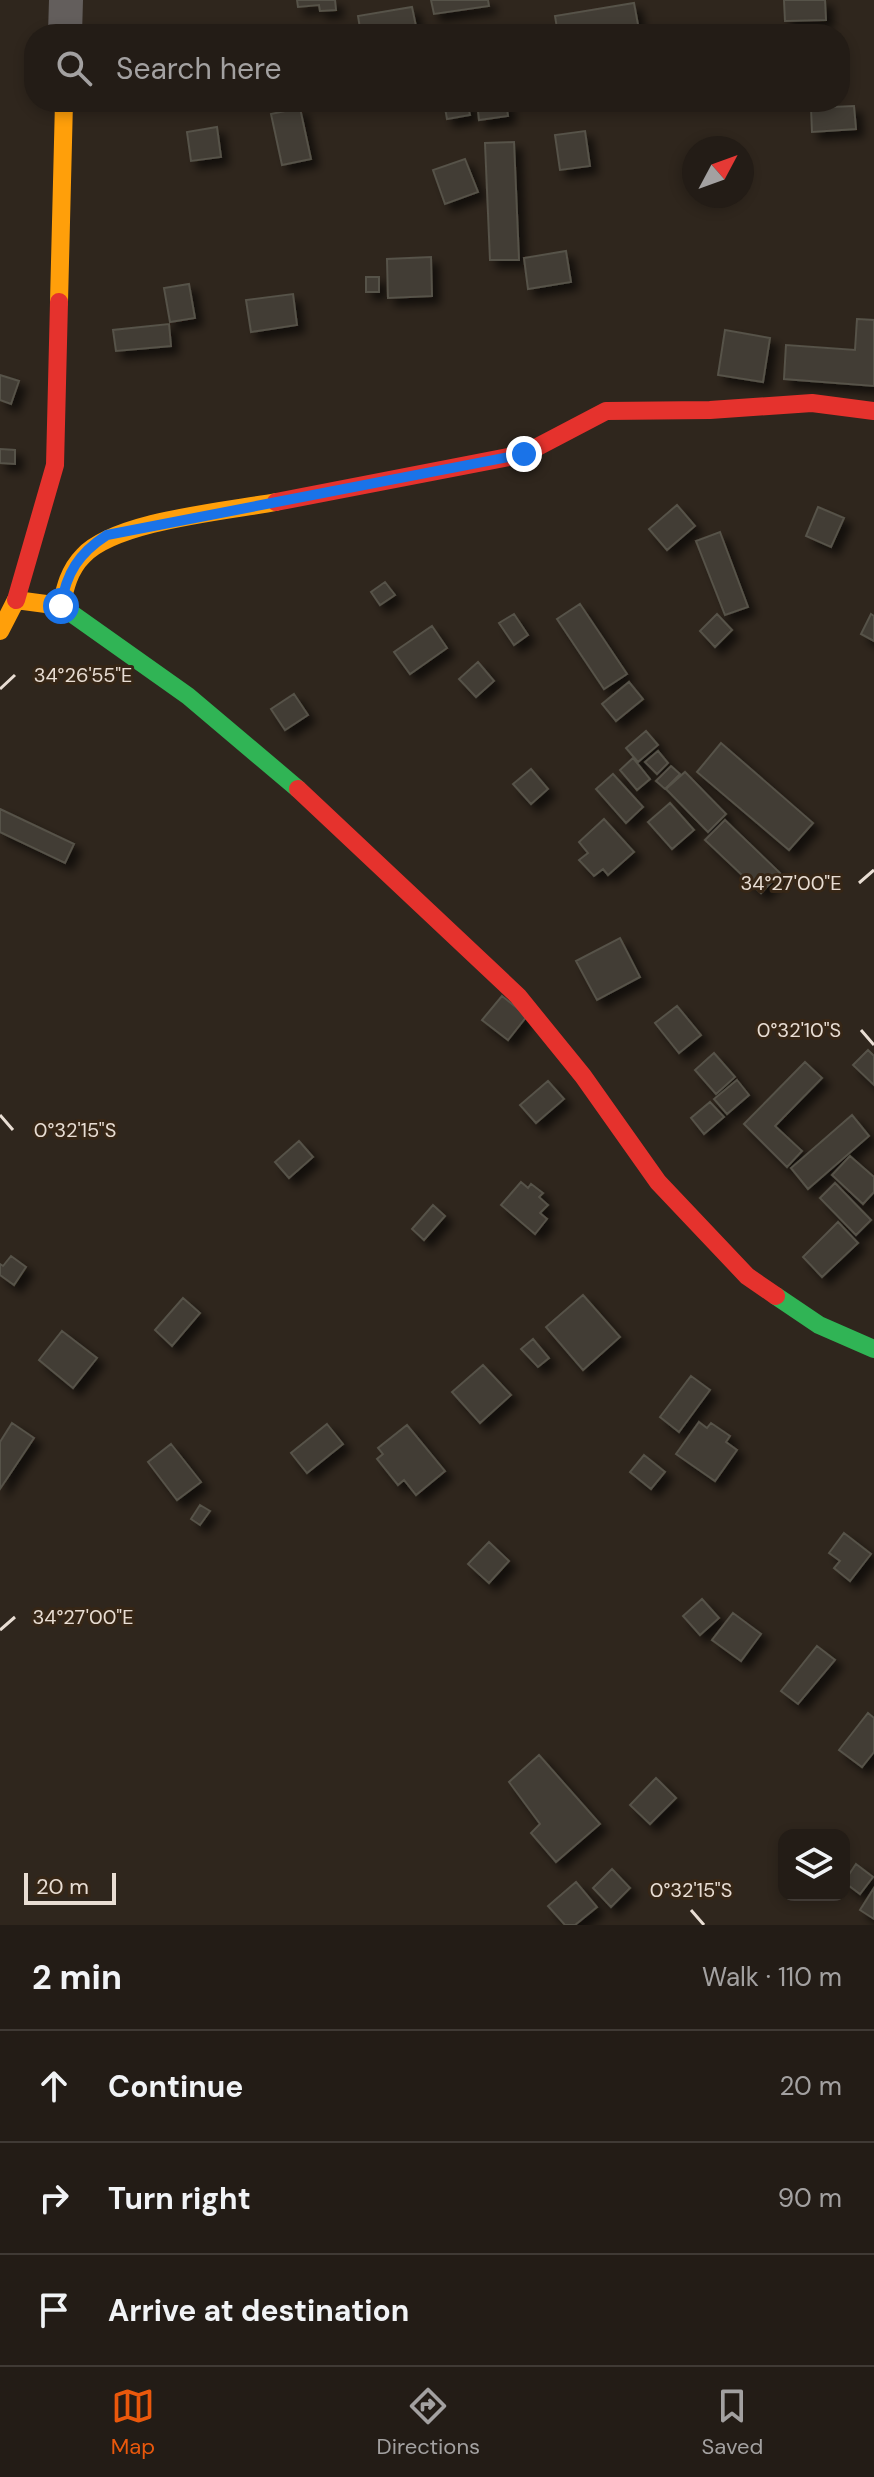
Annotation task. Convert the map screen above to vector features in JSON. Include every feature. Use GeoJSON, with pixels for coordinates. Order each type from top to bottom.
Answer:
{"type":"FeatureCollection","features":[{"type":"Feature","properties":{"kind":"street"},"geometry":{"type":"LineString","coordinates":[[65,24],[66,0]]}},
{"type":"Feature","properties":{"kind":"street"},"geometry":{"type":"LineString","coordinates":[[0,631],[16,600],[55,465],[64,112]]}},
{"type":"Feature","properties":{"kind":"street"},"geometry":{"type":"LineString","coordinates":[[61,606],[75,562],[89,546],[107,535],[524,454],[606,411],[710,410],[812,403],[874,411]]}},
{"type":"Feature","properties":{"kind":"street"},"geometry":{"type":"LineString","coordinates":[[16,600],[61,606],[188,696],[281,773],[497,975],[583,1076],[658,1182],[747,1276],[819,1325],[874,1349]]}},
{"type":"Feature","properties":{"kind":"building"},"geometry":{"type":"Polygon","coordinates":[[[297,0],[335,0],[336,10],[320,11],[319,5],[298,7],[297,0]]]}},
{"type":"Feature","properties":{"kind":"building"},"geometry":{"type":"Polygon","coordinates":[[[431,0],[488,0],[489,6],[434,14],[431,0]]]}},
{"type":"Feature","properties":{"kind":"building"},"geometry":{"type":"Polygon","coordinates":[[[784,0],[825,0],[826,20],[785,21],[784,0]]]}},
{"type":"Feature","properties":{"kind":"building"},"geometry":{"type":"Polygon","coordinates":[[[634,3],[638,24],[556,24],[555,16],[634,3]]]}},
{"type":"Feature","properties":{"kind":"building"},"geometry":{"type":"Polygon","coordinates":[[[412,7],[416,24],[359,24],[358,16],[412,7]]]}},
{"type":"Feature","properties":{"kind":"building"},"geometry":{"type":"Polygon","coordinates":[[[850,106],[854,106],[856,129],[812,132],[811,112],[850,112],[850,106]]]}},
{"type":"Feature","properties":{"kind":"building"},"geometry":{"type":"Polygon","coordinates":[[[301,112],[311,159],[282,165],[271,114],[301,112]]]}},
{"type":"Feature","properties":{"kind":"building"},"geometry":{"type":"Polygon","coordinates":[[[446,112],[469,112],[470,115],[447,119],[446,112]]]}},
{"type":"Feature","properties":{"kind":"building"},"geometry":{"type":"Polygon","coordinates":[[[478,112],[507,112],[508,116],[479,120],[478,112]]]}},
{"type":"Feature","properties":{"kind":"building"},"geometry":{"type":"Polygon","coordinates":[[[217,127],[221,157],[191,161],[187,132],[217,127]]]}},
{"type":"Feature","properties":{"kind":"building"},"geometry":{"type":"Polygon","coordinates":[[[585,131],[590,166],[560,170],[555,135],[585,131]]]}},
{"type":"Feature","properties":{"kind":"building"},"geometry":{"type":"Polygon","coordinates":[[[514,142],[519,260],[490,260],[485,143],[514,142]]]}},
{"type":"Feature","properties":{"kind":"building"},"geometry":{"type":"Polygon","coordinates":[[[465,159],[478,192],[445,204],[433,170],[465,159]]]}},
{"type":"Feature","properties":{"kind":"building"},"geometry":{"type":"Polygon","coordinates":[[[566,251],[571,282],[528,289],[524,258],[566,251]]]}},
{"type":"Feature","properties":{"kind":"building"},"geometry":{"type":"Polygon","coordinates":[[[431,257],[432,296],[388,298],[387,259],[431,257]]]}},
{"type":"Feature","properties":{"kind":"building"},"geometry":{"type":"Polygon","coordinates":[[[366,277],[379,277],[379,292],[366,292],[366,277]]]}},
{"type":"Feature","properties":{"kind":"building"},"geometry":{"type":"Polygon","coordinates":[[[189,284],[195,318],[170,322],[164,288],[189,284]]]}},
{"type":"Feature","properties":{"kind":"building"},"geometry":{"type":"Polygon","coordinates":[[[293,294],[297,325],[251,332],[246,300],[293,294]]]}},
{"type":"Feature","properties":{"kind":"building"},"geometry":{"type":"Polygon","coordinates":[[[857,319],[874,320],[874,386],[784,379],[786,345],[855,350],[857,319]]]}},
{"type":"Feature","properties":{"kind":"building"},"geometry":{"type":"Polygon","coordinates":[[[169,324],[171,346],[116,351],[113,330],[169,324]]]}},
{"type":"Feature","properties":{"kind":"building"},"geometry":{"type":"Polygon","coordinates":[[[725,330],[770,338],[763,382],[718,375],[725,330]]]}},
{"type":"Feature","properties":{"kind":"building"},"geometry":{"type":"Polygon","coordinates":[[[0,375],[19,381],[11,404],[0,400],[0,375]]]}},
{"type":"Feature","properties":{"kind":"building"},"geometry":{"type":"Polygon","coordinates":[[[0,449],[15,450],[15,464],[0,463],[0,449]]]}},
{"type":"Feature","properties":{"kind":"building"},"geometry":{"type":"Polygon","coordinates":[[[677,505],[695,526],[667,550],[649,529],[677,505]]]}},
{"type":"Feature","properties":{"kind":"building"},"geometry":{"type":"Polygon","coordinates":[[[818,507],[844,518],[831,547],[806,536],[818,507]]]}},
{"type":"Feature","properties":{"kind":"building"},"geometry":{"type":"Polygon","coordinates":[[[720,532],[748,607],[725,615],[696,541],[720,532]]]}},
{"type":"Feature","properties":{"kind":"building"},"geometry":{"type":"Polygon","coordinates":[[[385,582],[395,595],[380,605],[371,592],[385,582]]]}},
{"type":"Feature","properties":{"kind":"building"},"geometry":{"type":"Polygon","coordinates":[[[580,604],[627,674],[604,689],[557,619],[580,604]]]}},
{"type":"Feature","properties":{"kind":"building"},"geometry":{"type":"Polygon","coordinates":[[[514,614],[528,635],[514,645],[499,623],[514,614]]]}},
{"type":"Feature","properties":{"kind":"building"},"geometry":{"type":"Polygon","coordinates":[[[717,614],[732,630],[715,647],[700,631],[717,614]]]}},
{"type":"Feature","properties":{"kind":"building"},"geometry":{"type":"Polygon","coordinates":[[[871,614],[874,616],[874,641],[861,634],[871,614]]]}},
{"type":"Feature","properties":{"kind":"building"},"geometry":{"type":"Polygon","coordinates":[[[432,626],[447,648],[410,674],[394,652],[432,626]]]}},
{"type":"Feature","properties":{"kind":"building"},"geometry":{"type":"Polygon","coordinates":[[[478,662],[494,681],[476,697],[459,679],[478,662]]]}},
{"type":"Feature","properties":{"kind":"building"},"geometry":{"type":"Polygon","coordinates":[[[629,682],[643,699],[616,721],[602,704],[629,682]]]}},
{"type":"Feature","properties":{"kind":"building"},"geometry":{"type":"Polygon","coordinates":[[[294,694],[308,715],[285,730],[271,709],[294,694]]]}},
{"type":"Feature","properties":{"kind":"building"},"geometry":{"type":"Polygon","coordinates":[[[646,731],[658,745],[638,762],[626,748],[646,731]]]}},
{"type":"Feature","properties":{"kind":"building"},"geometry":{"type":"Polygon","coordinates":[[[721,743],[813,823],[789,850],[697,772],[721,743]]]}},
{"type":"Feature","properties":{"kind":"building"},"geometry":{"type":"Polygon","coordinates":[[[658,751],[668,763],[657,774],[645,762],[658,751]]]}},
{"type":"Feature","properties":{"kind":"building"},"geometry":{"type":"Polygon","coordinates":[[[633,758],[650,779],[637,790],[620,770],[633,758]]]}},
{"type":"Feature","properties":{"kind":"building"},"geometry":{"type":"Polygon","coordinates":[[[671,766],[680,774],[665,789],[656,781],[671,766]]]}},
{"type":"Feature","properties":{"kind":"building"},"geometry":{"type":"Polygon","coordinates":[[[531,769],[548,789],[531,804],[513,784],[531,769]]]}},
{"type":"Feature","properties":{"kind":"building"},"geometry":{"type":"Polygon","coordinates":[[[685,772],[726,814],[708,832],[666,789],[685,772]]]}},
{"type":"Feature","properties":{"kind":"building"},"geometry":{"type":"Polygon","coordinates":[[[613,774],[643,807],[626,823],[596,789],[613,774]]]}},
{"type":"Feature","properties":{"kind":"building"},"geometry":{"type":"Polygon","coordinates":[[[670,803],[694,830],[672,849],[648,822],[670,803]]]}},
{"type":"Feature","properties":{"kind":"building"},"geometry":{"type":"Polygon","coordinates":[[[0,809],[74,844],[65,863],[0,832],[0,809]]]}},
{"type":"Feature","properties":{"kind":"building"},"geometry":{"type":"Polygon","coordinates":[[[604,819],[634,852],[608,875],[603,869],[594,876],[579,860],[588,853],[579,842],[604,819]]]}},
{"type":"Feature","properties":{"kind":"building"},"geometry":{"type":"Polygon","coordinates":[[[725,820],[780,873],[761,893],[705,840],[725,820]]]}},
{"type":"Feature","properties":{"kind":"building"},"geometry":{"type":"Polygon","coordinates":[[[620,938],[640,977],[597,1000],[576,961],[620,938]]]}},
{"type":"Feature","properties":{"kind":"building"},"geometry":{"type":"Polygon","coordinates":[[[502,996],[527,1016],[508,1040],[482,1020],[502,996]]]}},
{"type":"Feature","properties":{"kind":"building"},"geometry":{"type":"Polygon","coordinates":[[[677,1006],[701,1035],[679,1053],[655,1023],[677,1006]]]}},
{"type":"Feature","properties":{"kind":"building"},"geometry":{"type":"Polygon","coordinates":[[[868,1050],[874,1056],[874,1085],[853,1065],[868,1050]]]}},
{"type":"Feature","properties":{"kind":"building"},"geometry":{"type":"Polygon","coordinates":[[[714,1053],[735,1077],[716,1094],[695,1070],[714,1053]]]}},
{"type":"Feature","properties":{"kind":"building"},"geometry":{"type":"Polygon","coordinates":[[[805,1062],[822,1078],[775,1126],[802,1151],[787,1167],[744,1124],[805,1062]]]}},
{"type":"Feature","properties":{"kind":"building"},"geometry":{"type":"Polygon","coordinates":[[[737,1080],[749,1095],[727,1114],[714,1099],[737,1080]]]}},
{"type":"Feature","properties":{"kind":"building"},"geometry":{"type":"Polygon","coordinates":[[[548,1081],[564,1099],[536,1123],[520,1105],[548,1081]]]}},
{"type":"Feature","properties":{"kind":"building"},"geometry":{"type":"Polygon","coordinates":[[[710,1102],[724,1117],[704,1134],[691,1118],[710,1102]]]}},
{"type":"Feature","properties":{"kind":"building"},"geometry":{"type":"Polygon","coordinates":[[[852,1115],[869,1136],[808,1189],[791,1168],[852,1115]]]}},
{"type":"Feature","properties":{"kind":"building"},"geometry":{"type":"Polygon","coordinates":[[[299,1141],[313,1157],[289,1178],[275,1162],[299,1141]]]}},
{"type":"Feature","properties":{"kind":"building"},"geometry":{"type":"Polygon","coordinates":[[[850,1156],[874,1177],[874,1192],[863,1204],[832,1175],[850,1156]]]}},
{"type":"Feature","properties":{"kind":"building"},"geometry":{"type":"Polygon","coordinates":[[[521,1182],[528,1188],[531,1184],[543,1193],[539,1197],[548,1205],[540,1213],[547,1219],[535,1234],[501,1205],[521,1182]]]}},
{"type":"Feature","properties":{"kind":"building"},"geometry":{"type":"Polygon","coordinates":[[[835,1183],[871,1220],[856,1235],[820,1198],[835,1183]]]}},
{"type":"Feature","properties":{"kind":"building"},"geometry":{"type":"Polygon","coordinates":[[[433,1205],[445,1216],[424,1240],[412,1229],[433,1205]]]}},
{"type":"Feature","properties":{"kind":"building"},"geometry":{"type":"Polygon","coordinates":[[[838,1222],[858,1243],[822,1277],[803,1257],[838,1222]]]}},
{"type":"Feature","properties":{"kind":"building"},"geometry":{"type":"Polygon","coordinates":[[[11,1256],[26,1267],[14,1285],[0,1275],[0,1264],[3,1266],[11,1256]]]}},
{"type":"Feature","properties":{"kind":"building"},"geometry":{"type":"Polygon","coordinates":[[[583,1295],[620,1337],[583,1370],[546,1327],[583,1295]]]}},
{"type":"Feature","properties":{"kind":"building"},"geometry":{"type":"Polygon","coordinates":[[[183,1298],[200,1313],[172,1346],[155,1330],[183,1298]]]}},
{"type":"Feature","properties":{"kind":"building"},"geometry":{"type":"Polygon","coordinates":[[[62,1331],[97,1358],[73,1388],[39,1360],[62,1331]]]}},
{"type":"Feature","properties":{"kind":"building"},"geometry":{"type":"Polygon","coordinates":[[[533,1339],[549,1358],[538,1367],[521,1349],[533,1339]]]}},
{"type":"Feature","properties":{"kind":"building"},"geometry":{"type":"Polygon","coordinates":[[[483,1365],[511,1395],[480,1423],[452,1392],[483,1365]]]}},
{"type":"Feature","properties":{"kind":"building"},"geometry":{"type":"Polygon","coordinates":[[[691,1376],[710,1390],[679,1432],[660,1417],[691,1376]]]}},
{"type":"Feature","properties":{"kind":"building"},"geometry":{"type":"Polygon","coordinates":[[[699,1422],[707,1428],[711,1423],[730,1436],[726,1442],[737,1450],[715,1481],[676,1454],[699,1422]]]}},
{"type":"Feature","properties":{"kind":"building"},"geometry":{"type":"Polygon","coordinates":[[[12,1423],[34,1438],[0,1489],[0,1442],[12,1423]]]}},
{"type":"Feature","properties":{"kind":"building"},"geometry":{"type":"Polygon","coordinates":[[[327,1424],[343,1444],[307,1473],[291,1453],[327,1424]]]}},
{"type":"Feature","properties":{"kind":"building"},"geometry":{"type":"Polygon","coordinates":[[[407,1425],[445,1471],[416,1495],[404,1480],[398,1485],[377,1459],[383,1454],[378,1448],[407,1425]]]}},
{"type":"Feature","properties":{"kind":"building"},"geometry":{"type":"Polygon","coordinates":[[[171,1444],[201,1482],[177,1500],[148,1462],[171,1444]]]}},
{"type":"Feature","properties":{"kind":"building"},"geometry":{"type":"Polygon","coordinates":[[[644,1455],[665,1472],[651,1489],[630,1472],[644,1455]]]}},
{"type":"Feature","properties":{"kind":"building"},"geometry":{"type":"Polygon","coordinates":[[[200,1505],[210,1511],[200,1525],[191,1519],[200,1505]]]}},
{"type":"Feature","properties":{"kind":"building"},"geometry":{"type":"Polygon","coordinates":[[[844,1533],[871,1554],[850,1581],[834,1568],[840,1561],[829,1553],[844,1533]]]}},
{"type":"Feature","properties":{"kind":"building"},"geometry":{"type":"Polygon","coordinates":[[[489,1542],[509,1561],[489,1583],[468,1564],[489,1542]]]}},
{"type":"Feature","properties":{"kind":"building"},"geometry":{"type":"Polygon","coordinates":[[[702,1599],[719,1618],[700,1635],[683,1616],[702,1599]]]}},
{"type":"Feature","properties":{"kind":"building"},"geometry":{"type":"Polygon","coordinates":[[[733,1613],[761,1634],[741,1661],[712,1640],[733,1613]]]}},
{"type":"Feature","properties":{"kind":"building"},"geometry":{"type":"Polygon","coordinates":[[[817,1646],[835,1660],[798,1704],[781,1691],[817,1646]]]}},
{"type":"Feature","properties":{"kind":"building"},"geometry":{"type":"Polygon","coordinates":[[[868,1713],[874,1718],[874,1752],[862,1767],[839,1750],[868,1713]]]}},
{"type":"Feature","properties":{"kind":"building"},"geometry":{"type":"Polygon","coordinates":[[[539,1755],[600,1824],[556,1862],[531,1833],[540,1824],[509,1782],[539,1755]]]}},
{"type":"Feature","properties":{"kind":"building"},"geometry":{"type":"Polygon","coordinates":[[[656,1778],[676,1798],[650,1824],[630,1805],[656,1778]]]}},
{"type":"Feature","properties":{"kind":"building"},"geometry":{"type":"Polygon","coordinates":[[[856,1864],[873,1877],[860,1894],[850,1886],[850,1873],[856,1864]]]}},
{"type":"Feature","properties":{"kind":"building"},"geometry":{"type":"Polygon","coordinates":[[[612,1869],[630,1888],[611,1907],[593,1888],[612,1869]]]}},
{"type":"Feature","properties":{"kind":"building"},"geometry":{"type":"Polygon","coordinates":[[[576,1882],[597,1907],[575,1925],[565,1925],[548,1906],[576,1882]]]}},
{"type":"Feature","properties":{"kind":"building"},"geometry":{"type":"Polygon","coordinates":[[[874,1888],[874,1919],[860,1910],[874,1888]]]}},
{"type":"Feature","properties":{"kind":"traffic: fast"},"geometry":{"type":"LineString","coordinates":[[61,606],[188,696],[298,789]]}},
{"type":"Feature","properties":{"kind":"traffic: fast"},"geometry":{"type":"LineString","coordinates":[[776,1296],[819,1325],[874,1349]]}},
{"type":"Feature","properties":{"kind":"traffic: slow"},"geometry":{"type":"LineString","coordinates":[[59,302],[64,112]]}},
{"type":"Feature","properties":{"kind":"traffic: slow"},"geometry":{"type":"LineString","coordinates":[[0,631],[16,600],[61,606],[74,567],[98,544],[120,534],[173,519],[276,502]]}},
{"type":"Feature","properties":{"kind":"traffic: jam"},"geometry":{"type":"LineString","coordinates":[[16,600],[55,465],[59,302]]}},
{"type":"Feature","properties":{"kind":"traffic: jam"},"geometry":{"type":"LineString","coordinates":[[276,502],[524,454],[606,411],[710,410],[812,403],[874,411]]}},
{"type":"Feature","properties":{"kind":"traffic: jam"},"geometry":{"type":"LineString","coordinates":[[298,789],[518,996],[583,1076],[658,1182],[747,1276],[776,1296]]}},
{"type":"Feature","properties":{"kind":"route"},"geometry":{"type":"LineString","coordinates":[[61,606],[75,562],[89,546],[107,535],[524,454]]}}]}
